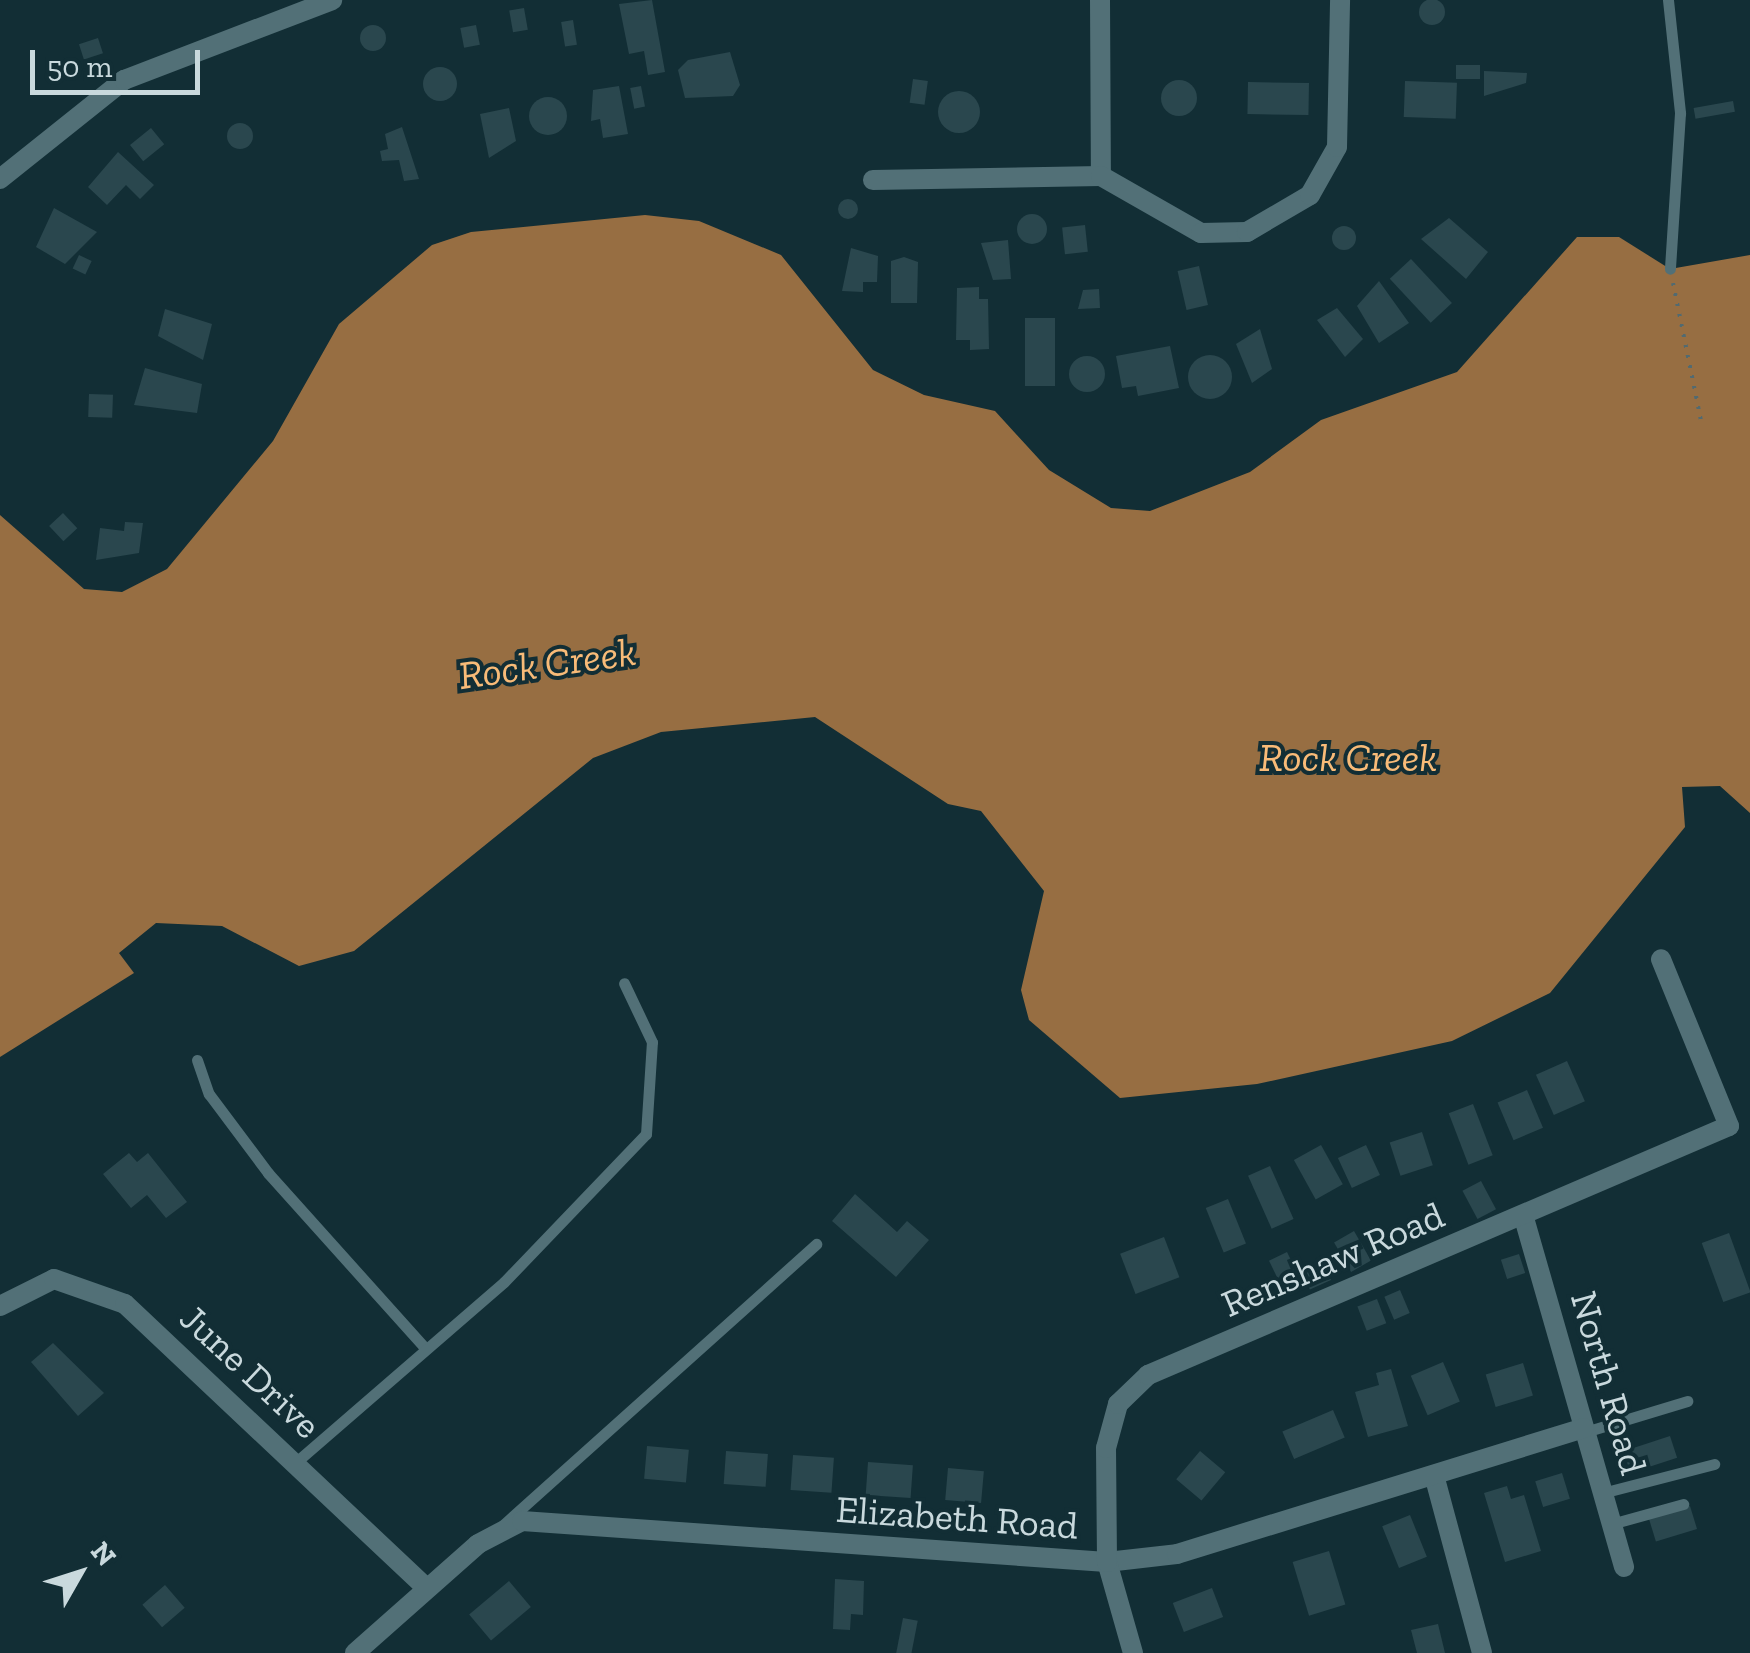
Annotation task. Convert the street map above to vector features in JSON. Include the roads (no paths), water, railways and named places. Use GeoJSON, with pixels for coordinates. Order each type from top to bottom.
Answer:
{"type":"FeatureCollection","features":[{"type":"Feature","properties":{"kind":"street"},"geometry":{"type":"LineString","coordinates":[[0,179],[124,80],[331,0]]}},
{"type":"Feature","properties":{"kind":"street"},"geometry":{"type":"LineString","coordinates":[[1100,0],[1101,176]]}},
{"type":"Feature","properties":{"kind":"street"},"geometry":{"type":"LineString","coordinates":[[873,180],[1101,176],[1201,233],[1247,232],[1310,195],[1337,147],[1340,0]]}},
{"type":"Feature","properties":{"kind":"street","name":"Renshaw Road"},"geometry":{"type":"LineString","coordinates":[[1133,1653],[1107,1562],[1110,1421],[1148,1375],[1524,1218],[1728,1126],[1661,958]]}},
{"type":"Feature","properties":{"kind":"street","name":"North Road"},"geometry":{"type":"LineString","coordinates":[[1524,1218],[1624,1567]]}},
{"type":"Feature","properties":{"kind":"street","name":"June Drive"},"geometry":{"type":"LineString","coordinates":[[0,1306],[54,1278],[125,1304],[426,1588]]}},
{"type":"Feature","properties":{"kind":"street","name":"Elizabeth Road"},"geometry":{"type":"LineString","coordinates":[[500,1528],[555,1521],[1107,1562],[1177,1554],[1584,1430]]}},
{"type":"Feature","properties":{"kind":"street"},"geometry":{"type":"LineString","coordinates":[[1434,1475],[1482,1653]]}},
{"type":"Feature","properties":{"kind":"street"},"geometry":{"type":"LineString","coordinates":[[355,1653],[500,1528]]}},
{"type":"Feature","properties":{"kind":"lane"},"geometry":{"type":"LineString","coordinates":[[1668,0],[1680,113],[1670,269]]}},
{"type":"Feature","properties":{"kind":"lane"},"geometry":{"type":"LineString","coordinates":[[295,1462],[504,1282],[646,1134],[652,1042],[624,983]]}},
{"type":"Feature","properties":{"kind":"lane"},"geometry":{"type":"LineString","coordinates":[[198,1060],[249,1148],[424,1347]]}},
{"type":"Feature","properties":{"kind":"lane"},"geometry":{"type":"LineString","coordinates":[[500,1528],[816,1244]]}},
{"type":"Feature","properties":{"kind":"lane"},"geometry":{"type":"LineString","coordinates":[[1584,1430],[1687,1401]]}},
{"type":"Feature","properties":{"kind":"lane"},"geometry":{"type":"LineString","coordinates":[[1602,1493],[1714,1464]]}},
{"type":"Feature","properties":{"kind":"lane"},"geometry":{"type":"LineString","coordinates":[[1612,1524],[1683,1504]]}},
{"type":"Feature","properties":{"kind":"water","name":"Rock Creek"},"geometry":{"type":"Polygon","coordinates":[[[645,215],[699,221],[781,255],[873,370],[924,395],[995,411],[1049,470],[1111,508],[1150,511],[1250,472],[1321,420],[1457,372],[1577,237],[1619,237],[1670,269],[1750,255],[1750,813],[1720,786],[1682,787],[1685,827],[1550,993],[1452,1041],[1257,1084],[1120,1098],[1029,1020],[1021,990],[1044,891],[981,811],[948,804],[815,717],[661,732],[593,758],[354,951],[299,966],[222,926],[156,923],[119,953],[134,973],[0,1057],[0,515],[84,589],[122,592],[167,569],[273,441],[339,324],[432,245],[471,232],[645,215]]]}}]}
